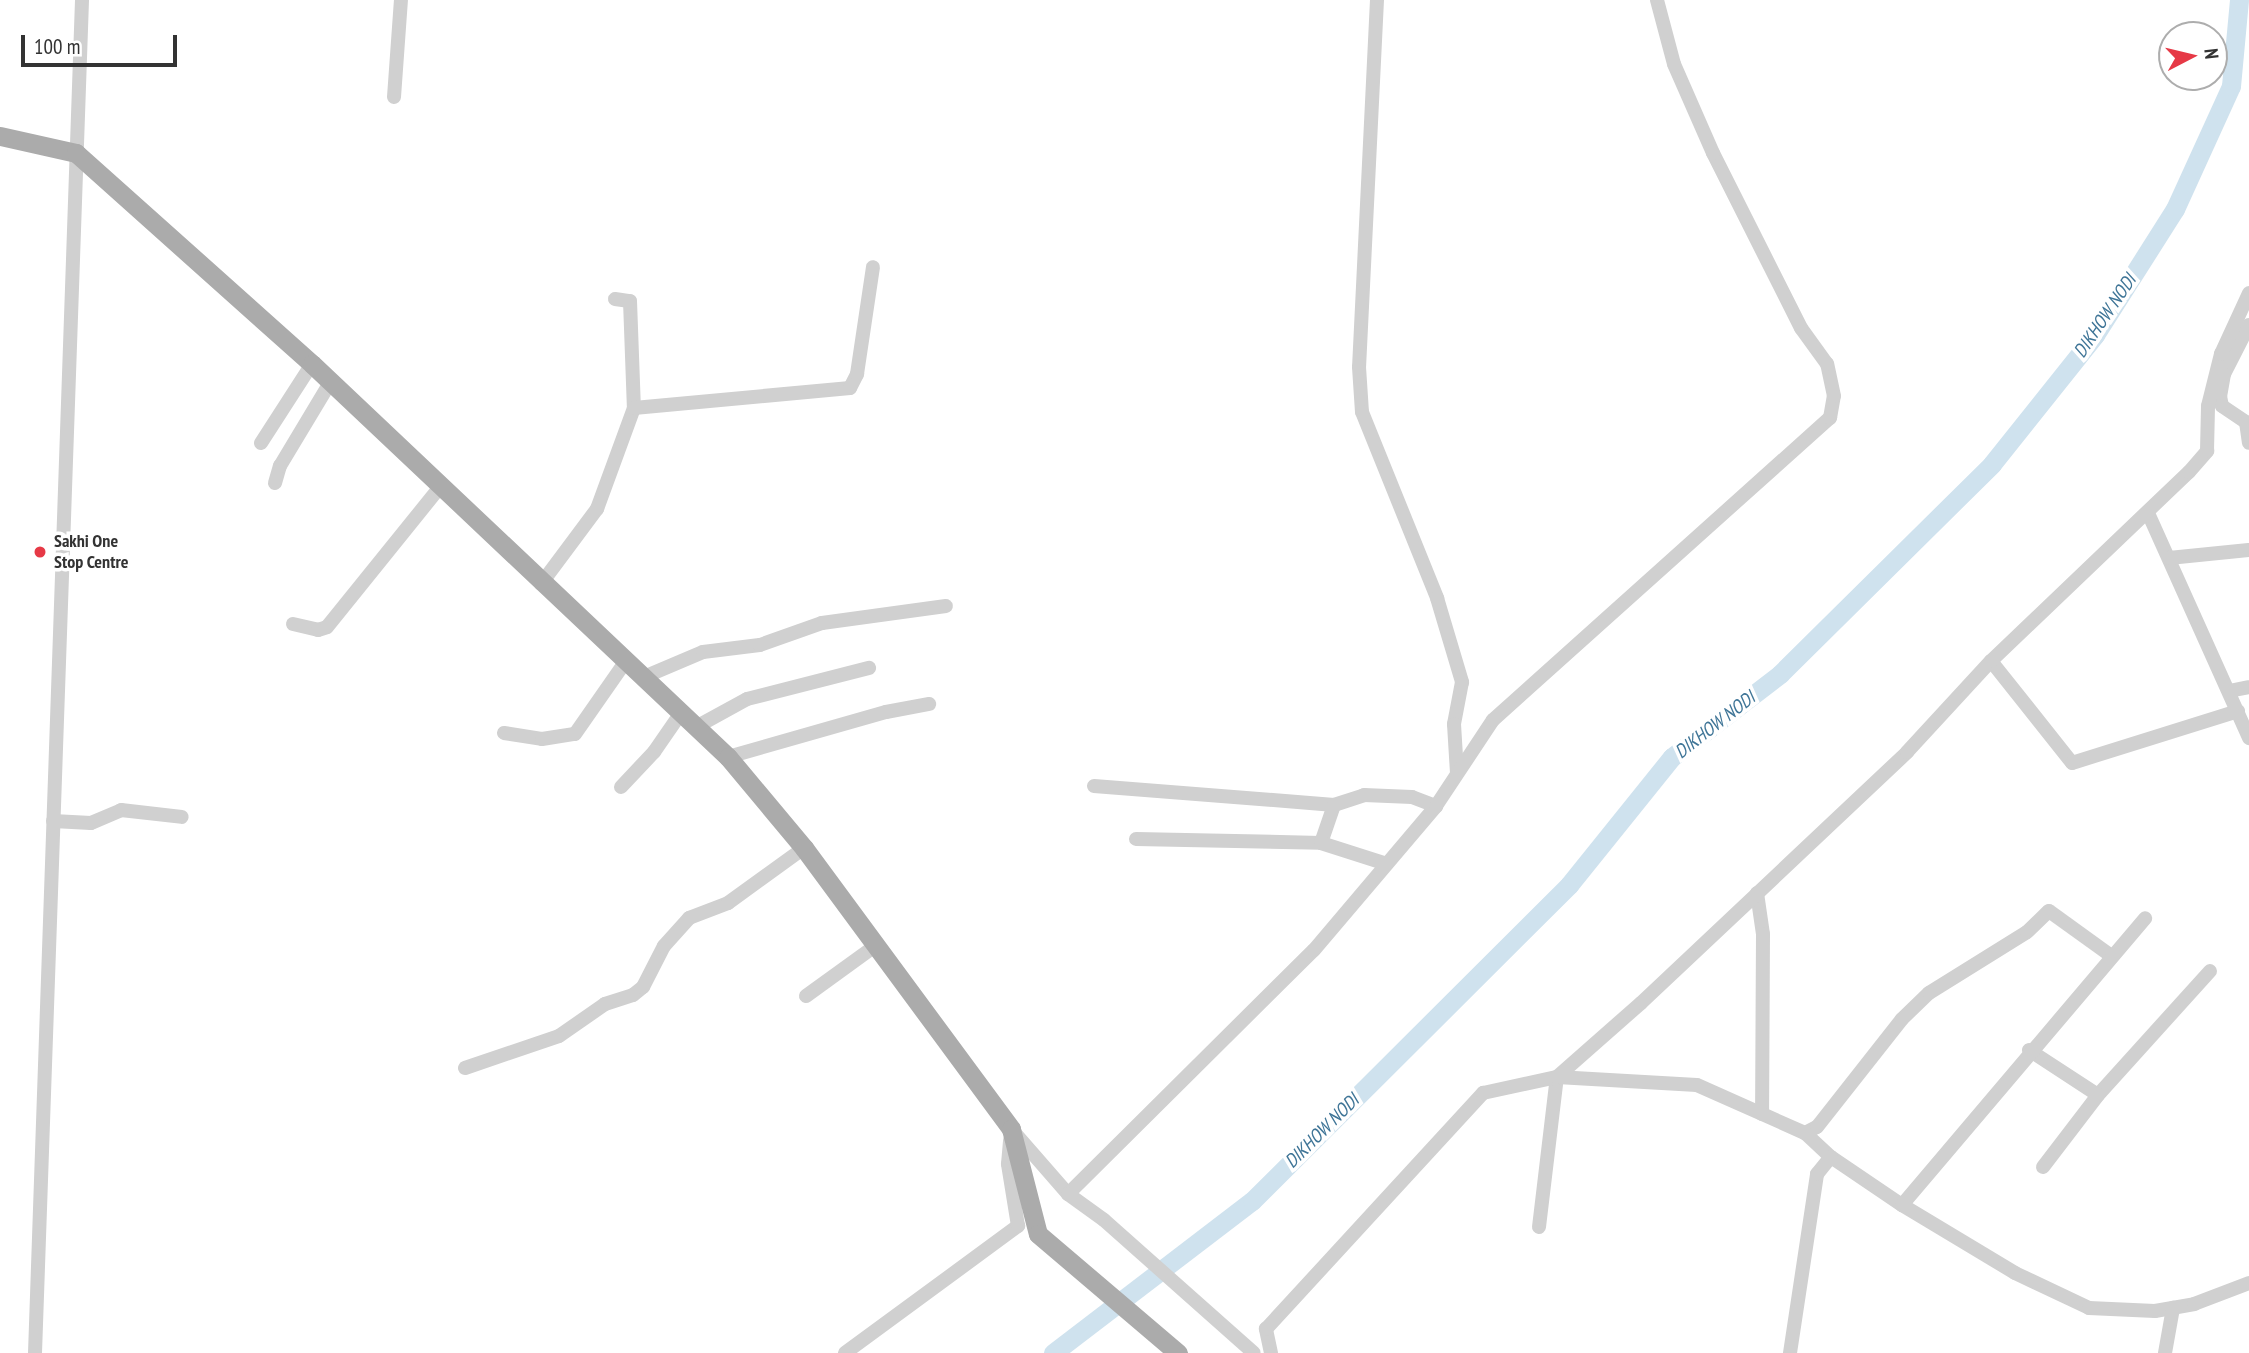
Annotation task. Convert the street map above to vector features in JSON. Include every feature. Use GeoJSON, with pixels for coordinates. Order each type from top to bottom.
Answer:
{"type":"FeatureCollection","features":[{"type":"Feature","properties":{"kind":"main road"},"geometry":{"type":"LineString","coordinates":[[0,136],[76,153],[312,364],[541,584],[728,757],[804,848],[1011,1129],[1038,1234],[1178,1353]]}},
{"type":"Feature","properties":{"kind":"street"},"geometry":{"type":"LineString","coordinates":[[35,1353],[82,0]]}},
{"type":"Feature","properties":{"kind":"street"},"geometry":{"type":"LineString","coordinates":[[394,97],[401,0]]}},
{"type":"Feature","properties":{"kind":"street"},"geometry":{"type":"LineString","coordinates":[[1377,0],[1359,366],[1363,411],[1437,598],[1462,682],[1454,724],[1457,774]]}},
{"type":"Feature","properties":{"kind":"street"},"geometry":{"type":"LineString","coordinates":[[1068,1194],[1314,950],[1436,806],[1493,720],[1830,418],[1834,396],[1827,364],[1801,328],[1713,153],[1674,64],[1657,0]]}},
{"type":"Feature","properties":{"kind":"street"},"geometry":{"type":"LineString","coordinates":[[634,408],[850,388],[857,374],[873,267]]}},
{"type":"Feature","properties":{"kind":"street"},"geometry":{"type":"LineString","coordinates":[[1539,1227],[1557,1077],[1907,752],[1991,661],[2148,513],[2207,451],[2208,405],[2221,354],[2249,293]]}},
{"type":"Feature","properties":{"kind":"street"},"geometry":{"type":"LineString","coordinates":[[541,584],[597,509],[634,408],[630,301],[615,299]]}},
{"type":"Feature","properties":{"kind":"street"},"geometry":{"type":"LineString","coordinates":[[2249,325],[2224,374],[2220,402],[2242,416],[2249,443]]}},
{"type":"Feature","properties":{"kind":"street"},"geometry":{"type":"LineString","coordinates":[[261,443],[312,364]]}},
{"type":"Feature","properties":{"kind":"street"},"geometry":{"type":"LineString","coordinates":[[275,483],[280,467],[331,382]]}},
{"type":"Feature","properties":{"kind":"street"},"geometry":{"type":"LineString","coordinates":[[293,624],[317,630],[327,627],[440,487]]}},
{"type":"Feature","properties":{"kind":"street"},"geometry":{"type":"LineString","coordinates":[[2148,513],[2249,738]]}},
{"type":"Feature","properties":{"kind":"street"},"geometry":{"type":"LineString","coordinates":[[2169,558],[2249,550]]}},
{"type":"Feature","properties":{"kind":"street"},"geometry":{"type":"LineString","coordinates":[[644,677],[703,652],[760,645],[822,622],[946,606]]}},
{"type":"Feature","properties":{"kind":"street"},"geometry":{"type":"LineString","coordinates":[[504,733],[542,739],[575,734],[626,661]]}},
{"type":"Feature","properties":{"kind":"street"},"geometry":{"type":"LineString","coordinates":[[1991,661],[2072,763],[2238,711]]}},
{"type":"Feature","properties":{"kind":"street"},"geometry":{"type":"LineString","coordinates":[[696,727],[747,699],[869,668]]}},
{"type":"Feature","properties":{"kind":"street"},"geometry":{"type":"LineString","coordinates":[[2229,691],[2249,687]]}},
{"type":"Feature","properties":{"kind":"street"},"geometry":{"type":"LineString","coordinates":[[728,757],[886,712],[929,704]]}},
{"type":"Feature","properties":{"kind":"street"},"geometry":{"type":"LineString","coordinates":[[621,787],[654,752],[681,713]]}},
{"type":"Feature","properties":{"kind":"street"},"geometry":{"type":"LineString","coordinates":[[1094,786],[1334,805],[1364,795],[1412,797],[1436,806]]}},
{"type":"Feature","properties":{"kind":"street"},"geometry":{"type":"LineString","coordinates":[[1321,843],[1334,805]]}},
{"type":"Feature","properties":{"kind":"street"},"geometry":{"type":"LineString","coordinates":[[53,821],[91,823],[121,810],[182,817]]}},
{"type":"Feature","properties":{"kind":"street"},"geometry":{"type":"LineString","coordinates":[[1136,839],[1321,843],[1387,864]]}},
{"type":"Feature","properties":{"kind":"street"},"geometry":{"type":"LineString","coordinates":[[465,1068],[559,1036],[605,1004],[632,995],[643,987],[664,946],[689,918],[728,903],[804,848]]}},
{"type":"Feature","properties":{"kind":"street"},"geometry":{"type":"LineString","coordinates":[[1757,893],[1763,934],[1762,1114]]}},
{"type":"Feature","properties":{"kind":"street"},"geometry":{"type":"LineString","coordinates":[[1805,1133],[1817,1127],[1902,1019],[1929,993],[2027,932],[2049,911],[2110,955]]}},
{"type":"Feature","properties":{"kind":"street"},"geometry":{"type":"LineString","coordinates":[[1902,1205],[2029,1050],[2110,955],[2146,918]]}},
{"type":"Feature","properties":{"kind":"street"},"geometry":{"type":"LineString","coordinates":[[806,996],[875,946]]}},
{"type":"Feature","properties":{"kind":"street"},"geometry":{"type":"LineString","coordinates":[[2043,1167],[2098,1095],[2210,971]]}},
{"type":"Feature","properties":{"kind":"street"},"geometry":{"type":"LineString","coordinates":[[2029,1050],[2098,1095]]}},
{"type":"Feature","properties":{"kind":"street"},"geometry":{"type":"LineString","coordinates":[[1270,1353],[1266,1329],[1483,1093],[1557,1077],[1697,1085],[1805,1133],[1831,1157],[1902,1205],[2015,1273],[2088,1308],[2174,1308],[2249,1283]]}},
{"type":"Feature","properties":{"kind":"street"},"geometry":{"type":"LineString","coordinates":[[1011,1129],[1068,1194],[1104,1220],[1254,1353]]}},
{"type":"Feature","properties":{"kind":"street"},"geometry":{"type":"LineString","coordinates":[[845,1353],[1018,1226],[1018,1200],[1008,1164],[1011,1129]]}},
{"type":"Feature","properties":{"kind":"street"},"geometry":{"type":"LineString","coordinates":[[1790,1353],[1817,1174],[1831,1157]]}},
{"type":"Feature","properties":{"kind":"street"},"geometry":{"type":"LineString","coordinates":[[2165,1353],[2174,1308]]}},
{"type":"Feature","properties":{"kind":"waterway","name":"DIKHOW NODI"},"geometry":{"type":"LineString","coordinates":[[1053,1353],[1252,1201],[1569,885],[1672,757],[1780,674],[1992,464],[2095,335],[2175,209],[2231,86],[2239,0]]}},
{"type":"Feature","properties":{"kind":"place","name":"Sakhi One Stop Centre"},"geometry":{"type":"Point","coordinates":[40,552]}}]}
